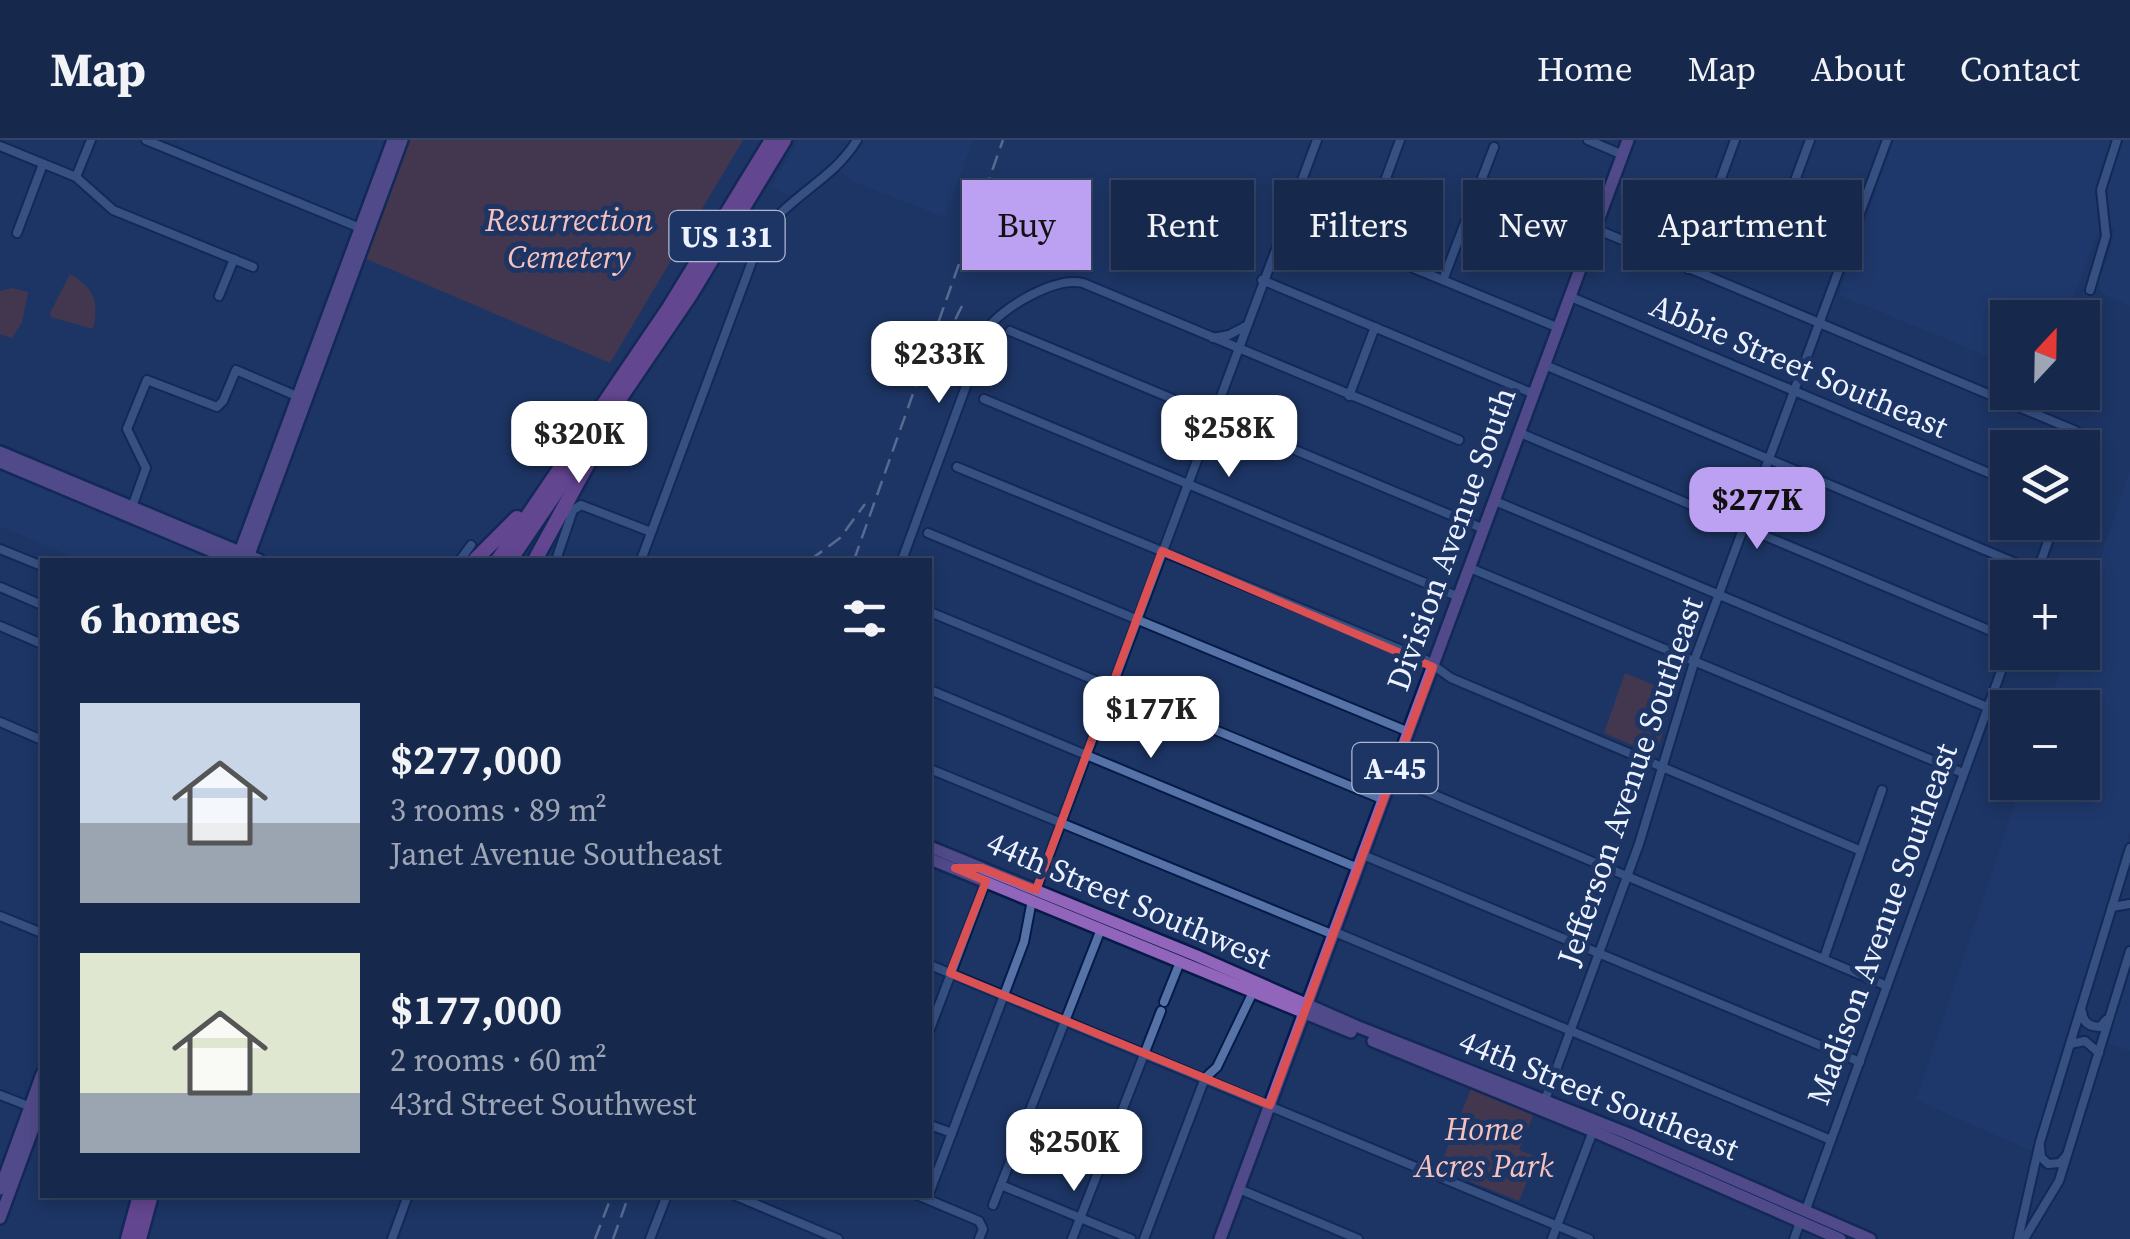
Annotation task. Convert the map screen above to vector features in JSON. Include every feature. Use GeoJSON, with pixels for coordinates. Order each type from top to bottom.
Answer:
{"type":"FeatureCollection","features":[{"type":"Feature","properties":{"kind":"highway","name":"US 131"},"geometry":{"type":"LineString","coordinates":[[499,558],[712,242],[772,140]]}},
{"type":"Feature","properties":{"kind":"highway","name":"US 131"},"geometry":{"type":"LineString","coordinates":[[511,558],[666,330],[784,140]]}},
{"type":"Feature","properties":{"kind":"highway"},"geometry":{"type":"LineString","coordinates":[[535,558],[666,330]]}},
{"type":"Feature","properties":{"kind":"highway"},"geometry":{"type":"LineString","coordinates":[[473,553],[516,520],[597,404],[636,356]]}},
{"type":"Feature","properties":{"kind":"highway"},"geometry":{"type":"LineString","coordinates":[[128,1239],[139,1198]]}},
{"type":"Feature","properties":{"kind":"highway"},"geometry":{"type":"LineString","coordinates":[[138,1239],[150,1198]]}},
{"type":"Feature","properties":{"kind":"main road"},"geometry":{"type":"LineString","coordinates":[[365,230],[393,140]]}},
{"type":"Feature","properties":{"kind":"main road"},"geometry":{"type":"LineString","coordinates":[[0,462],[244,558],[402,140]]}},
{"type":"Feature","properties":{"kind":"main road","name":"Division Avenue South"},"geometry":{"type":"LineString","coordinates":[[1603,210],[1628,140]]}},
{"type":"Feature","properties":{"kind":"main road","name":"Division Avenue South"},"geometry":{"type":"LineString","coordinates":[[1220,1239],[1580,270]]}},
{"type":"Feature","properties":{"kind":"main road"},"geometry":{"type":"LineString","coordinates":[[0,452],[130,512]]}},
{"type":"Feature","properties":{"kind":"main road","name":"44th Street Southwest"},"geometry":{"type":"LineString","coordinates":[[932,858],[984,874]]}},
{"type":"Feature","properties":{"kind":"main road","name":"44th Street Southwest"},"geometry":{"type":"LineString","coordinates":[[932,858],[1144,934],[1305,1008]]}},
{"type":"Feature","properties":{"kind":"main road","name":"44th Street Southwest"},"geometry":{"type":"LineString","coordinates":[[1034,895],[1127,940],[1253,992],[1305,1008]]}},
{"type":"Feature","properties":{"kind":"main road"},"geometry":{"type":"LineString","coordinates":[[1127,940],[1137,940],[1144,934]]}},
{"type":"Feature","properties":{"kind":"main road"},"geometry":{"type":"LineString","coordinates":[[1153,950],[1164,943]]}},
{"type":"Feature","properties":{"kind":"main road"},"geometry":{"type":"LineString","coordinates":[[1180,962],[1196,956]]}},
{"type":"Feature","properties":{"kind":"main road","name":"44th Street Southeast"},"geometry":{"type":"LineString","coordinates":[[1305,1008],[1607,1125],[1840,1239]]}},
{"type":"Feature","properties":{"kind":"main road","name":"44th Street Southeast"},"geometry":{"type":"LineString","coordinates":[[1305,1008],[1798,1217],[1870,1239]]}},
{"type":"Feature","properties":{"kind":"main road"},"geometry":{"type":"LineString","coordinates":[[0,1189],[38,1107]]}},
{"type":"Feature","properties":{"kind":"main road"},"geometry":{"type":"LineString","coordinates":[[1572,1123],[1582,1122],[1586,1116]]}},
{"type":"Feature","properties":{"kind":"main road"},"geometry":{"type":"LineString","coordinates":[[1592,1131],[1607,1125]]}},
{"type":"Feature","properties":{"kind":"main road"},"geometry":{"type":"LineString","coordinates":[[0,1218],[18,1154]]}},
{"type":"Feature","properties":{"kind":"street"},"geometry":{"type":"LineString","coordinates":[[76,177],[90,140]]}},
{"type":"Feature","properties":{"kind":"street"},"geometry":{"type":"LineString","coordinates":[[146,140],[365,230]]}},
{"type":"Feature","properties":{"kind":"street"},"geometry":{"type":"LineString","coordinates":[[172,151],[176,140]]}},
{"type":"Feature","properties":{"kind":"street"},"geometry":{"type":"LineString","coordinates":[[642,558],[764,232],[788,204],[834,170],[857,140]]}},
{"type":"Feature","properties":{"kind":"street"},"geometry":{"type":"LineString","coordinates":[[1301,180],[1316,140]]}},
{"type":"Feature","properties":{"kind":"street"},"geometry":{"type":"LineString","coordinates":[[1385,180],[1400,140]]}},
{"type":"Feature","properties":{"kind":"street"},"geometry":{"type":"LineString","coordinates":[[1588,140],[1623,155]]}},
{"type":"Feature","properties":{"kind":"street"},"geometry":{"type":"LineString","coordinates":[[1720,180],[1734,140]]}},
{"type":"Feature","properties":{"kind":"street"},"geometry":{"type":"LineString","coordinates":[[1795,180],[1810,140]]}},
{"type":"Feature","properties":{"kind":"street","name":"Jefferson Avenue Southeast"},"geometry":{"type":"LineString","coordinates":[[1545,1100],[1628,876],[1694,662],[1887,140]]}},
{"type":"Feature","properties":{"kind":"street"},"geometry":{"type":"LineString","coordinates":[[2090,290],[2106,236],[2101,190],[2117,140]]}},
{"type":"Feature","properties":{"kind":"street"},"geometry":{"type":"LineString","coordinates":[[0,146],[76,177],[113,210],[253,266]]}},
{"type":"Feature","properties":{"kind":"street"},"geometry":{"type":"LineString","coordinates":[[1442,280],[1494,146]]}},
{"type":"Feature","properties":{"kind":"street"},"geometry":{"type":"LineString","coordinates":[[17,233],[43,164]]}},
{"type":"Feature","properties":{"kind":"street"},"geometry":{"type":"LineString","coordinates":[[932,1187],[1024,942],[1034,895],[1274,249]]}},
{"type":"Feature","properties":{"kind":"street"},"geometry":{"type":"LineString","coordinates":[[219,296],[234,259]]}},
{"type":"Feature","properties":{"kind":"street"},"geometry":{"type":"LineString","coordinates":[[1418,270],[1559,328]]}},
{"type":"Feature","properties":{"kind":"street"},"geometry":{"type":"LineString","coordinates":[[1690,270],[2067,430]]}},
{"type":"Feature","properties":{"kind":"street"},"geometry":{"type":"LineString","coordinates":[[1262,280],[1534,394]]}},
{"type":"Feature","properties":{"kind":"street"},"geometry":{"type":"LineString","coordinates":[[903,558],[982,338],[998,315],[1058,283],[1077,281],[1458,440]]}},
{"type":"Feature","properties":{"kind":"street","name":"Abbie Street Southeast"},"geometry":{"type":"LineString","coordinates":[[1570,296],[1990,474]]}},
{"type":"Feature","properties":{"kind":"street"},"geometry":{"type":"LineString","coordinates":[[1211,338],[1229,336],[1246,326]]}},
{"type":"Feature","properties":{"kind":"street"},"geometry":{"type":"LineString","coordinates":[[1350,396],[1375,327]]}},
{"type":"Feature","properties":{"kind":"street"},"geometry":{"type":"LineString","coordinates":[[1010,331],[1484,529]]}},
{"type":"Feature","properties":{"kind":"street"},"geometry":{"type":"LineString","coordinates":[[1546,366],[2002,560]]}},
{"type":"Feature","properties":{"kind":"street"},"geometry":{"type":"LineString","coordinates":[[130,512],[146,468],[127,429],[148,380],[217,407],[224,401],[236,370],[302,398]]}},
{"type":"Feature","properties":{"kind":"street"},"geometry":{"type":"LineString","coordinates":[[984,399],[1459,597]]}},
{"type":"Feature","properties":{"kind":"street"},"geometry":{"type":"LineString","coordinates":[[1520,433],[1990,630]]}},
{"type":"Feature","properties":{"kind":"street"},"geometry":{"type":"LineString","coordinates":[[957,466],[1426,660],[1433,667],[1859,850]]}},
{"type":"Feature","properties":{"kind":"street"},"geometry":{"type":"LineString","coordinates":[[1495,501],[1987,707]]}},
{"type":"Feature","properties":{"kind":"street"},"geometry":{"type":"LineString","coordinates":[[557,558],[572,510],[581,505],[651,532]]}},
{"type":"Feature","properties":{"kind":"street"},"geometry":{"type":"LineString","coordinates":[[928,533],[1409,732]]}},
{"type":"Feature","properties":{"kind":"street"},"geometry":{"type":"LineString","coordinates":[[0,549],[40,565]]}},
{"type":"Feature","properties":{"kind":"street"},"geometry":{"type":"LineString","coordinates":[[1470,568],[1963,774]]}},
{"type":"Feature","properties":{"kind":"street"},"geometry":{"type":"LineString","coordinates":[[0,587],[40,604]]}},
{"type":"Feature","properties":{"kind":"street"},"geometry":{"type":"LineString","coordinates":[[932,613],[1384,800]]}},
{"type":"Feature","properties":{"kind":"street"},"geometry":{"type":"LineString","coordinates":[[0,626],[40,643]]}},
{"type":"Feature","properties":{"kind":"street","name":"Madison Avenue Southeast"},"geometry":{"type":"LineString","coordinates":[[1794,1239],[1798,1217],[1860,1062],[2001,670]]}},
{"type":"Feature","properties":{"kind":"street"},"geometry":{"type":"LineString","coordinates":[[932,691],[1860,1062]]}},
{"type":"Feature","properties":{"kind":"street"},"geometry":{"type":"LineString","coordinates":[[0,722],[40,739]]}},
{"type":"Feature","properties":{"kind":"street"},"geometry":{"type":"LineString","coordinates":[[932,770],[1831,1140]]}},
{"type":"Feature","properties":{"kind":"street"},"geometry":{"type":"LineString","coordinates":[[1392,777],[1888,986]]}},
{"type":"Feature","properties":{"kind":"street"},"geometry":{"type":"LineString","coordinates":[[1824,958],[1882,790]]}},
{"type":"Feature","properties":{"kind":"street"},"geometry":{"type":"LineString","coordinates":[[2021,1239],[2040,1142],[2130,848]]}},
{"type":"Feature","properties":{"kind":"street"},"geometry":{"type":"LineString","coordinates":[[932,1023],[984,874]]}},
{"type":"Feature","properties":{"kind":"street"},"geometry":{"type":"LineString","coordinates":[[2122,875],[2130,886]]}},
{"type":"Feature","properties":{"kind":"street"},"geometry":{"type":"LineString","coordinates":[[2112,907],[2130,904]]}},
{"type":"Feature","properties":{"kind":"street"},"geometry":{"type":"LineString","coordinates":[[0,916],[40,933]]}},
{"type":"Feature","properties":{"kind":"street"},"geometry":{"type":"LineString","coordinates":[[993,1205],[1101,929]]}},
{"type":"Feature","properties":{"kind":"street"},"geometry":{"type":"LineString","coordinates":[[2021,1239],[2059,1181],[2130,951]]}},
{"type":"Feature","properties":{"kind":"street"},"geometry":{"type":"LineString","coordinates":[[1072,1239],[1180,962]]}},
{"type":"Feature","properties":{"kind":"street"},"geometry":{"type":"LineString","coordinates":[[932,966],[1589,1239]]}},
{"type":"Feature","properties":{"kind":"street"},"geometry":{"type":"LineString","coordinates":[[1144,1239],[1205,1078],[1217,1067],[1253,992]]}},
{"type":"Feature","properties":{"kind":"street"},"geometry":{"type":"LineString","coordinates":[[2081,1008],[2086,1023],[2095,1027],[2103,1025],[2112,1012]]}},
{"type":"Feature","properties":{"kind":"street"},"geometry":{"type":"LineString","coordinates":[[2070,1044],[2084,1041],[2098,1053]]}},
{"type":"Feature","properties":{"kind":"street"},"geometry":{"type":"LineString","coordinates":[[0,1095],[38,1107]]}},
{"type":"Feature","properties":{"kind":"street"},"geometry":{"type":"LineString","coordinates":[[932,1125],[952,1133]]}},
{"type":"Feature","properties":{"kind":"street"},"geometry":{"type":"LineString","coordinates":[[1552,1239],[1592,1131]]}},
{"type":"Feature","properties":{"kind":"street"},"geometry":{"type":"LineString","coordinates":[[2040,1142],[2041,1157],[2048,1164],[2060,1163],[2068,1153]]}},
{"type":"Feature","properties":{"kind":"street"},"geometry":{"type":"LineString","coordinates":[[1000,1185],[1132,1239]]}},
{"type":"Feature","properties":{"kind":"street"},"geometry":{"type":"LineString","coordinates":[[1239,1189],[1358,1239]]}},
{"type":"Feature","properties":{"kind":"street"},"geometry":{"type":"LineString","coordinates":[[932,1197],[976,1219],[983,1229],[979,1239]]}},
{"type":"Feature","properties":{"kind":"street"},"geometry":{"type":"LineString","coordinates":[[392,1239],[407,1198]]}},
{"type":"Feature","properties":{"kind":"street"},"geometry":{"type":"LineString","coordinates":[[650,1239],[666,1198]]}},
{"type":"Feature","properties":{"kind":"street"},"geometry":{"type":"LineString","coordinates":[[741,1198],[838,1239]]}},
{"type":"Feature","properties":{"kind":"street"},"geometry":{"type":"LineString","coordinates":[[2021,1225],[2034,1224]]}},
{"type":"Feature","properties":{"kind":"highlighted area"},"geometry":{"type":"Polygon","coordinates":[[[1162,551],[1433,667],[1270,1105],[950,973],[986,881],[955,868],[982,868],[1036,890],[1162,551]]]}},
{"type":"Feature","properties":{"kind":"shaded area"},"geometry":{"type":"Polygon","coordinates":[[[178,140],[390,140],[360,221],[355,221],[180,149],[178,140]]]}},
{"type":"Feature","properties":{"kind":"shaded area"},"geometry":{"type":"Polygon","coordinates":[[[799,140],[973,140],[944,217],[852,181],[839,171],[799,199],[771,187],[799,140]]]}},
{"type":"Feature","properties":{"kind":"shaded area"},"geometry":{"type":"Polygon","coordinates":[[[1894,140],[2130,140],[2130,306],[2101,293],[2099,280],[2115,229],[2102,223],[2072,300],[1990,300],[1990,357],[1839,295],[1848,270],[1862,270],[1862,230],[1894,140]]]}},
{"type":"Feature","properties":{"kind":"shaded area"},"geometry":{"type":"Polygon","coordinates":[[[0,466],[215,558],[76,558],[0,526],[0,466]]]}},
{"type":"Feature","properties":{"kind":"shaded area"},"geometry":{"type":"Polygon","coordinates":[[[2130,471],[2130,832],[2032,1151],[1916,1100],[2016,800],[2100,800],[2100,690],[2054,690],[2061,670],[2100,670],[2100,560],[2130,471]]]}},
{"type":"Feature","properties":{"kind":"shaded area"},"geometry":{"type":"Polygon","coordinates":[[[2130,964],[2130,1051],[2106,1042],[2130,964]]]}},
{"type":"Feature","properties":{"kind":"green space","name":"Resurrection Cemetery"},"geometry":{"type":"Polygon","coordinates":[[[407,140],[743,140],[610,363],[362,257],[407,140]]]}},
{"type":"Feature","properties":{"kind":"green space"},"geometry":{"type":"Polygon","coordinates":[[[70,274],[93,297],[93,329],[51,317],[70,274]]]}},
{"type":"Feature","properties":{"kind":"green space"},"geometry":{"type":"Polygon","coordinates":[[[12,288],[28,292],[22,322],[12,338],[0,334],[0,291],[12,288]]]}},
{"type":"Feature","properties":{"kind":"green space"},"geometry":{"type":"Polygon","coordinates":[[[1625,673],[1675,694],[1656,755],[1604,733],[1625,673]]]}},
{"type":"Feature","properties":{"kind":"green space","name":"Home Acres Park"},"geometry":{"type":"Polygon","coordinates":[[[1472,1086],[1535,1111],[1519,1150],[1537,1157],[1519,1201],[1439,1169],[1472,1086]]]}},
{"type":"Feature","properties":{"kind":"railway"},"geometry":{"type":"LineString","coordinates":[[855,558],[1003,140]]}},
{"type":"Feature","properties":{"kind":"railway"},"geometry":{"type":"LineString","coordinates":[[945,340],[963,304]]}},
{"type":"Feature","properties":{"kind":"railway"},"geometry":{"type":"LineString","coordinates":[[813,558],[840,538],[865,504]]}},
{"type":"Feature","properties":{"kind":"railway"},"geometry":{"type":"LineString","coordinates":[[595,1239],[611,1198]]}},
{"type":"Feature","properties":{"kind":"railway"},"geometry":{"type":"LineString","coordinates":[[613,1239],[628,1198]]}}]}
